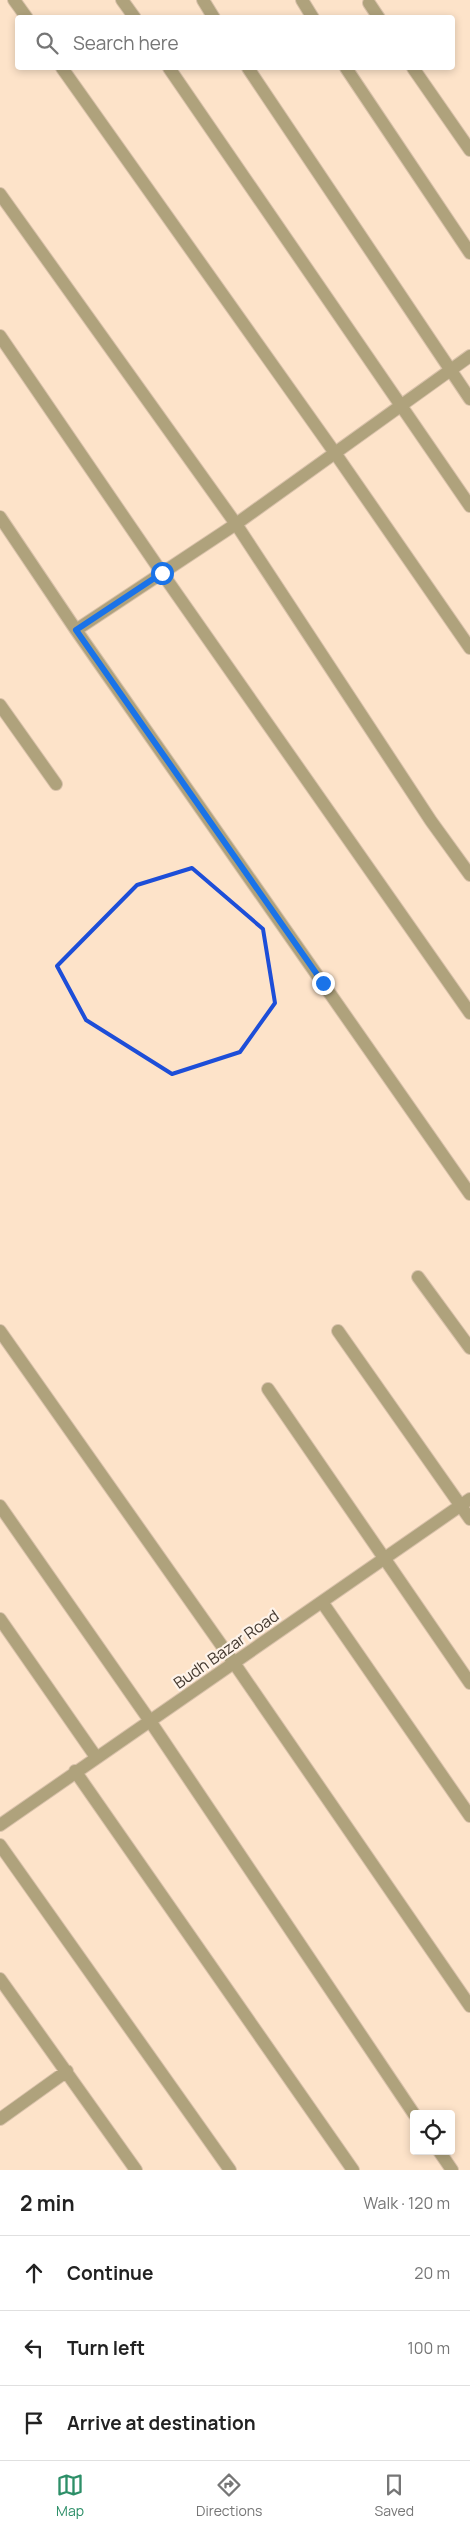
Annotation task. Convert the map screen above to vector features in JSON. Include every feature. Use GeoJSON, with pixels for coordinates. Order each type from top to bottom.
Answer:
{"type":"FeatureCollection","features":[{"type":"Feature","properties":{"kind":"street"},"geometry":{"type":"LineString","coordinates":[[14,0],[25,15]]}},
{"type":"Feature","properties":{"kind":"street"},"geometry":{"type":"LineString","coordinates":[[122,0],[132,15]]}},
{"type":"Feature","properties":{"kind":"street"},"geometry":{"type":"LineString","coordinates":[[203,0],[212,15]]}},
{"type":"Feature","properties":{"kind":"street"},"geometry":{"type":"LineString","coordinates":[[302,0],[311,15]]}},
{"type":"Feature","properties":{"kind":"street"},"geometry":{"type":"LineString","coordinates":[[369,3],[377,15]]}},
{"type":"Feature","properties":{"kind":"street"},"geometry":{"type":"LineString","coordinates":[[63,70],[335,453],[470,648]]}},
{"type":"Feature","properties":{"kind":"street"},"geometry":{"type":"LineString","coordinates":[[170,70],[470,506]]}},
{"type":"Feature","properties":{"kind":"street"},"geometry":{"type":"LineString","coordinates":[[249,70],[470,399]]}},
{"type":"Feature","properties":{"kind":"street"},"geometry":{"type":"LineString","coordinates":[[347,70],[470,253]]}},
{"type":"Feature","properties":{"kind":"street"},"geometry":{"type":"LineString","coordinates":[[414,70],[470,150]]}},
{"type":"Feature","properties":{"kind":"street"},"geometry":{"type":"LineString","coordinates":[[0,194],[236,524],[431,820],[470,875]]}},
{"type":"Feature","properties":{"kind":"street"},"geometry":{"type":"LineString","coordinates":[[0,336],[162,573],[470,1013]]}},
{"type":"Feature","properties":{"kind":"street"},"geometry":{"type":"LineString","coordinates":[[76,630],[236,524],[470,356]]}},
{"type":"Feature","properties":{"kind":"street"},"geometry":{"type":"LineString","coordinates":[[0,517],[76,630],[470,1194]]}},
{"type":"Feature","properties":{"kind":"street"},"geometry":{"type":"LineString","coordinates":[[0,705],[56,784]]}},
{"type":"Feature","properties":{"kind":"street"},"geometry":{"type":"LineString","coordinates":[[418,1277],[470,1348]]}},
{"type":"Feature","properties":{"kind":"street"},"geometry":{"type":"LineString","coordinates":[[338,1331],[465,1502],[470,1518]]}},
{"type":"Feature","properties":{"kind":"street"},"geometry":{"type":"LineString","coordinates":[[0,1332],[234,1663],[470,2006]]}},
{"type":"Feature","properties":{"kind":"street"},"geometry":{"type":"LineString","coordinates":[[268,1390],[470,1683]]}},
{"type":"Feature","properties":{"kind":"street","name":"Budh Bazar Road"},"geometry":{"type":"LineString","coordinates":[[0,1825],[75,1771],[465,1502]]}},
{"type":"Feature","properties":{"kind":"street"},"geometry":{"type":"LineString","coordinates":[[0,1506],[150,1721],[411,2110]]}},
{"type":"Feature","properties":{"kind":"street"},"geometry":{"type":"LineString","coordinates":[[322,1602],[470,1816]]}},
{"type":"Feature","properties":{"kind":"street"},"geometry":{"type":"LineString","coordinates":[[0,1619],[96,1757]]}},
{"type":"Feature","properties":{"kind":"street"},"geometry":{"type":"LineString","coordinates":[[75,1771],[353,2170]]}},
{"type":"Feature","properties":{"kind":"street"},"geometry":{"type":"LineString","coordinates":[[0,1845],[230,2170]]}},
{"type":"Feature","properties":{"kind":"street"},"geometry":{"type":"LineString","coordinates":[[0,1979],[136,2170]]}},
{"type":"Feature","properties":{"kind":"street"},"geometry":{"type":"LineString","coordinates":[[0,2119],[67,2071]]}},
{"type":"Feature","properties":{"kind":"street"},"geometry":{"type":"LineString","coordinates":[[442,2155],[452,2170]]}},
{"type":"Feature","properties":{"kind":"highlighted area"},"geometry":{"type":"Polygon","coordinates":[[[192,868],[263,929],[275,1003],[240,1052],[172,1074],[86,1020],[57,966],[137,885],[192,868]]]}},
{"type":"Feature","properties":{"kind":"route"},"geometry":{"type":"LineString","coordinates":[[162,573],[76,630],[323,983]]}}]}
